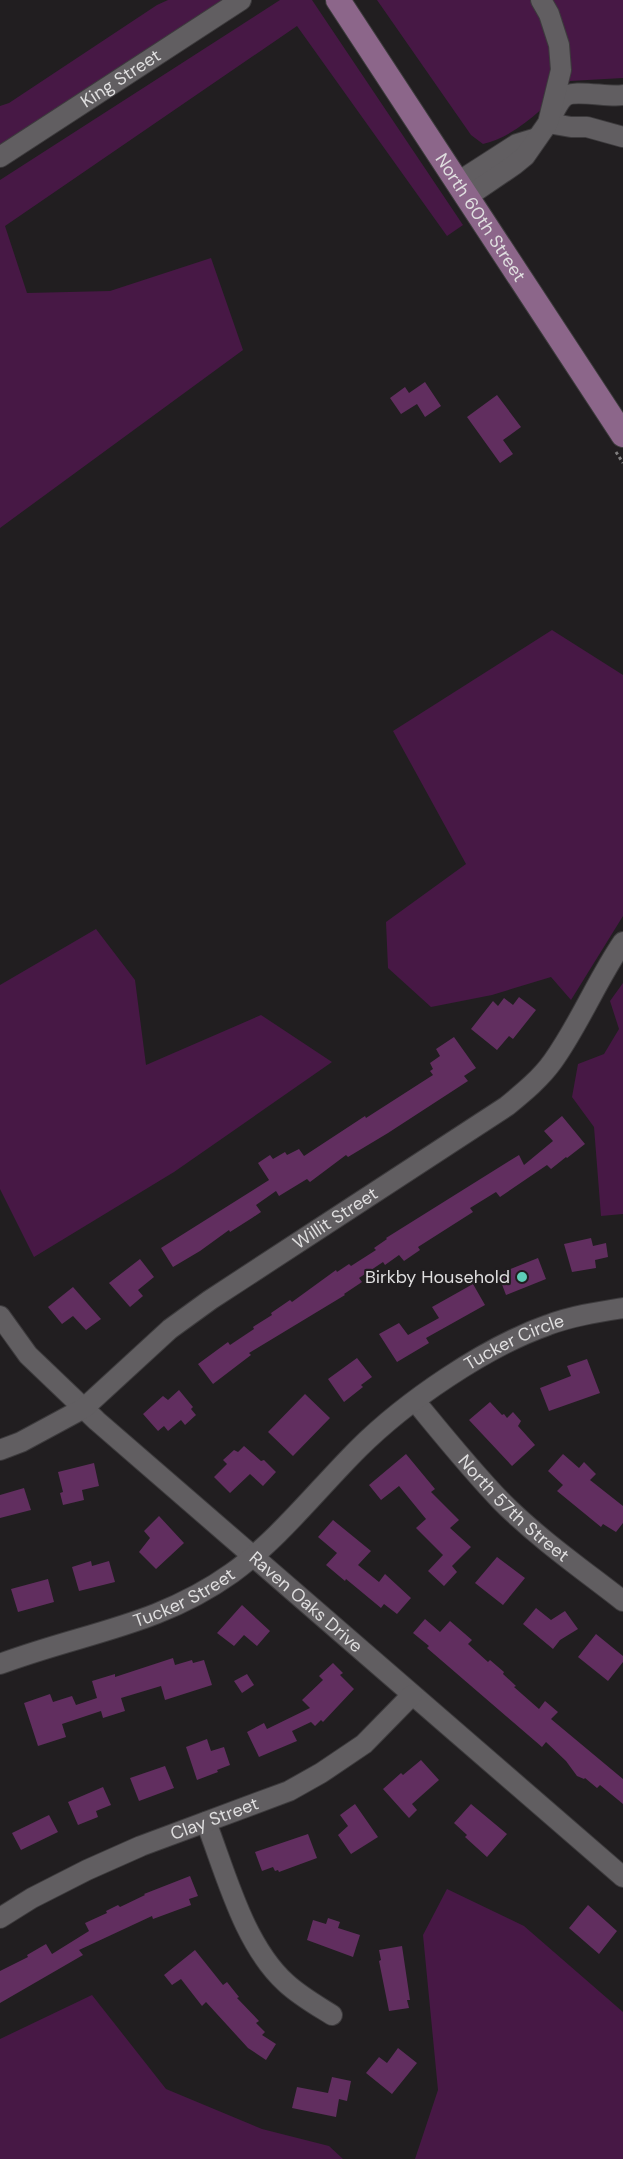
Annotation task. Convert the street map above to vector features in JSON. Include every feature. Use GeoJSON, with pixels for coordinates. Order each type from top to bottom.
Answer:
{"type":"FeatureCollection","features":[{"type":"Feature","properties":{"kind":"main road","name":"North 60th Street"},"geometry":{"type":"LineString","coordinates":[[338,0],[623,435]]}},
{"type":"Feature","properties":{"kind":"street","name":"King Street"},"geometry":{"type":"LineString","coordinates":[[0,157],[241,0]]}},
{"type":"Feature","properties":{"kind":"street"},"geometry":{"type":"LineString","coordinates":[[541,0],[556,31],[561,70],[543,130]]}},
{"type":"Feature","properties":{"kind":"street"},"geometry":{"type":"LineString","coordinates":[[543,130],[563,97],[573,94],[623,95]]}},
{"type":"Feature","properties":{"kind":"street"},"geometry":{"type":"LineString","coordinates":[[462,190],[517,144],[543,130],[587,127],[623,137]]}},
{"type":"Feature","properties":{"kind":"street","name":"Willit Street"},"geometry":{"type":"LineString","coordinates":[[0,1450],[84,1408],[170,1329],[210,1300],[522,1094],[553,1062],[576,1027],[607,965],[623,942]]}},
{"type":"Feature","properties":{"kind":"street","name":"Tucker Circle"},"geometry":{"type":"LineString","coordinates":[[415,1401],[475,1361],[528,1333],[577,1316],[623,1308]]}},
{"type":"Feature","properties":{"kind":"street","name":"Raven Oaks Drive"},"geometry":{"type":"LineString","coordinates":[[0,1316],[28,1355],[97,1421],[623,1877]]}},
{"type":"Feature","properties":{"kind":"street","name":"Tucker Street"},"geometry":{"type":"LineString","coordinates":[[0,1664],[131,1624],[164,1612],[204,1592],[253,1556],[360,1447],[415,1401]]}},
{"type":"Feature","properties":{"kind":"street","name":"North 57th Street"},"geometry":{"type":"LineString","coordinates":[[415,1401],[467,1465],[503,1503],[536,1533],[623,1601]]}},
{"type":"Feature","properties":{"kind":"street","name":"Clay Street"},"geometry":{"type":"LineString","coordinates":[[0,1918],[32,1898],[141,1846],[289,1791],[364,1744],[412,1695]]}},
{"type":"Feature","properties":{"kind":"street"},"geometry":{"type":"LineString","coordinates":[[206,1822],[248,1933],[264,1958],[286,1983],[332,2015]]}},
{"type":"Feature","properties":{"kind":"shaded area"},"geometry":{"type":"Polygon","coordinates":[[[168,0],[227,0],[0,147],[0,106],[9,103],[168,0]]]}},
{"type":"Feature","properties":{"kind":"shaded area"},"geometry":{"type":"Polygon","coordinates":[[[280,0],[312,0],[463,225],[447,236],[297,26],[5,226],[27,293],[110,291],[211,258],[243,350],[0,528],[0,180],[280,0]]]}},
{"type":"Feature","properties":{"kind":"shaded area"},"geometry":{"type":"Polygon","coordinates":[[[377,0],[623,0],[623,78],[570,81],[520,127],[483,144],[471,135],[377,0]]]}},
{"type":"Feature","properties":{"kind":"shaded area"},"geometry":{"type":"Polygon","coordinates":[[[552,630],[623,675],[623,916],[571,1000],[551,977],[492,995],[431,1007],[388,968],[386,922],[466,864],[393,731],[552,630]]]}},
{"type":"Feature","properties":{"kind":"shaded area"},"geometry":{"type":"Polygon","coordinates":[[[96,929],[135,980],[146,1065],[261,1015],[332,1062],[174,1172],[34,1257],[0,1189],[0,985],[96,929]]]}},
{"type":"Feature","properties":{"kind":"shaded area"},"geometry":{"type":"Polygon","coordinates":[[[623,983],[623,1214],[601,1216],[594,1127],[572,1097],[578,1064],[604,1054],[619,1029],[610,1001],[623,983]]]}},
{"type":"Feature","properties":{"kind":"shaded area"},"geometry":{"type":"Polygon","coordinates":[[[447,1889],[524,1926],[623,2012],[623,2159],[415,2159],[438,2090],[423,1935],[447,1889]]]}},
{"type":"Feature","properties":{"kind":"shaded area"},"geometry":{"type":"Polygon","coordinates":[[[92,1995],[166,2089],[262,2129],[329,2146],[343,2159],[0,2159],[0,2039],[92,1995]]]}},
{"type":"Feature","properties":{"kind":"building"},"geometry":{"type":"Polygon","coordinates":[[[425,382],[441,406],[425,417],[417,404],[401,414],[390,398],[405,387],[409,393],[425,382]]]}},
{"type":"Feature","properties":{"kind":"building"},"geometry":{"type":"Polygon","coordinates":[[[497,395],[521,427],[503,440],[513,454],[500,463],[467,417],[497,395]]]}},
{"type":"Feature","properties":{"kind":"building"},"geometry":{"type":"Polygon","coordinates":[[[519,997],[536,1010],[513,1039],[509,1036],[497,1050],[471,1029],[493,1001],[498,1006],[504,998],[513,1005],[519,997]]]}},
{"type":"Feature","properties":{"kind":"building"},"geometry":{"type":"Polygon","coordinates":[[[454,1037],[476,1068],[464,1076],[468,1081],[388,1133],[348,1157],[346,1155],[310,1182],[307,1179],[279,1196],[276,1191],[256,1205],[261,1212],[173,1267],[161,1248],[269,1180],[258,1163],[270,1155],[273,1159],[285,1152],[287,1155],[299,1149],[304,1156],[433,1075],[430,1071],[433,1069],[430,1063],[440,1056],[436,1049],[454,1037]]]}},
{"type":"Feature","properties":{"kind":"building"},"geometry":{"type":"Polygon","coordinates":[[[562,1116],[585,1144],[551,1169],[547,1165],[500,1197],[496,1192],[470,1208],[473,1212],[418,1247],[420,1250],[404,1261],[399,1255],[385,1265],[383,1262],[359,1278],[362,1282],[345,1295],[249,1353],[251,1355],[213,1384],[198,1364],[228,1342],[230,1345],[254,1329],[253,1327],[272,1315],[271,1313],[290,1300],[292,1302],[336,1270],[337,1272],[349,1264],[351,1266],[376,1250],[374,1248],[386,1238],[519,1155],[524,1165],[553,1141],[544,1131],[562,1116]]]}},
{"type":"Feature","properties":{"kind":"building"},"geometry":{"type":"Polygon","coordinates":[[[591,1238],[593,1246],[606,1243],[608,1257],[595,1260],[596,1268],[572,1272],[564,1244],[591,1238]]]}},
{"type":"Feature","properties":{"kind":"building","name":"Birkby Household"},"geometry":{"type":"Polygon","coordinates":[[[538,1258],[546,1279],[506,1295],[498,1274],[538,1258]]]}},
{"type":"Feature","properties":{"kind":"building"},"geometry":{"type":"Polygon","coordinates":[[[140,1259],[154,1277],[138,1290],[143,1296],[130,1307],[109,1283],[140,1259]]]}},
{"type":"Feature","properties":{"kind":"building"},"geometry":{"type":"Polygon","coordinates":[[[473,1284],[485,1305],[426,1338],[429,1343],[397,1362],[379,1334],[399,1323],[408,1335],[439,1318],[432,1307],[473,1284]]]}},
{"type":"Feature","properties":{"kind":"building"},"geometry":{"type":"Polygon","coordinates":[[[73,1287],[101,1319],[86,1330],[73,1316],[62,1324],[48,1307],[73,1287]]]}},
{"type":"Feature","properties":{"kind":"building"},"geometry":{"type":"Polygon","coordinates":[[[357,1358],[372,1377],[344,1402],[328,1379],[357,1358]]]}},
{"type":"Feature","properties":{"kind":"building"},"geometry":{"type":"Polygon","coordinates":[[[587,1359],[600,1393],[549,1411],[540,1388],[571,1376],[567,1366],[587,1359]]]}},
{"type":"Feature","properties":{"kind":"building"},"geometry":{"type":"Polygon","coordinates":[[[179,1390],[193,1407],[191,1409],[196,1415],[185,1425],[181,1420],[168,1431],[164,1426],[158,1431],[143,1414],[163,1396],[168,1400],[179,1390]]]}},
{"type":"Feature","properties":{"kind":"building"},"geometry":{"type":"Polygon","coordinates":[[[305,1394],[330,1418],[293,1456],[268,1432],[305,1394]]]}},
{"type":"Feature","properties":{"kind":"building"},"geometry":{"type":"Polygon","coordinates":[[[490,1402],[507,1418],[513,1412],[521,1421],[518,1426],[535,1445],[512,1466],[469,1420],[490,1402]]]}},
{"type":"Feature","properties":{"kind":"building"},"geometry":{"type":"Polygon","coordinates":[[[244,1446],[276,1472],[263,1486],[250,1474],[230,1493],[214,1477],[227,1464],[223,1460],[234,1450],[238,1452],[244,1446]]]}},
{"type":"Feature","properties":{"kind":"building"},"geometry":{"type":"Polygon","coordinates":[[[406,1454],[435,1489],[431,1492],[459,1520],[450,1528],[471,1547],[452,1566],[457,1572],[444,1586],[428,1571],[443,1555],[416,1528],[426,1519],[399,1486],[381,1500],[369,1485],[406,1454]]]}},
{"type":"Feature","properties":{"kind":"building"},"geometry":{"type":"Polygon","coordinates":[[[563,1454],[579,1468],[584,1462],[596,1474],[590,1480],[623,1506],[623,1523],[616,1532],[603,1524],[601,1527],[557,1491],[563,1485],[548,1471],[563,1454]]]}},
{"type":"Feature","properties":{"kind":"building"},"geometry":{"type":"Polygon","coordinates":[[[94,1463],[99,1486],[82,1490],[84,1500],[63,1505],[60,1493],[63,1492],[58,1472],[94,1463]]]}},
{"type":"Feature","properties":{"kind":"building"},"geometry":{"type":"Polygon","coordinates":[[[24,1488],[31,1510],[0,1518],[0,1495],[24,1488]]]}},
{"type":"Feature","properties":{"kind":"building"},"geometry":{"type":"Polygon","coordinates":[[[159,1516],[184,1543],[156,1569],[139,1552],[150,1538],[144,1531],[159,1516]]]}},
{"type":"Feature","properties":{"kind":"building"},"geometry":{"type":"Polygon","coordinates":[[[333,1520],[371,1551],[358,1565],[379,1582],[385,1574],[411,1598],[397,1614],[384,1604],[381,1608],[326,1565],[337,1553],[318,1537],[333,1520]]]}},
{"type":"Feature","properties":{"kind":"building"},"geometry":{"type":"Polygon","coordinates":[[[497,1557],[525,1578],[503,1605],[475,1583],[497,1557]]]}},
{"type":"Feature","properties":{"kind":"building"},"geometry":{"type":"Polygon","coordinates":[[[91,1561],[92,1566],[109,1561],[115,1582],[79,1591],[72,1567],[91,1561]]]}},
{"type":"Feature","properties":{"kind":"building"},"geometry":{"type":"Polygon","coordinates":[[[48,1579],[54,1602],[18,1612],[11,1589],[48,1579]]]}},
{"type":"Feature","properties":{"kind":"building"},"geometry":{"type":"Polygon","coordinates":[[[242,1605],[270,1631],[257,1646],[244,1635],[234,1646],[217,1633],[242,1605]]]}},
{"type":"Feature","properties":{"kind":"building"},"geometry":{"type":"Polygon","coordinates":[[[536,1608],[551,1620],[565,1611],[578,1629],[560,1640],[553,1649],[523,1624],[536,1608]]]}},
{"type":"Feature","properties":{"kind":"building"},"geometry":{"type":"Polygon","coordinates":[[[425,1619],[440,1632],[450,1621],[472,1640],[468,1644],[488,1662],[490,1660],[504,1672],[503,1674],[516,1686],[514,1687],[539,1709],[545,1701],[558,1712],[551,1719],[623,1779],[623,1804],[600,1785],[597,1788],[585,1778],[577,1776],[566,1761],[546,1742],[542,1747],[427,1648],[429,1646],[413,1633],[425,1619]]]}},
{"type":"Feature","properties":{"kind":"building"},"geometry":{"type":"Polygon","coordinates":[[[596,1634],[623,1656],[623,1662],[608,1681],[578,1657],[596,1634]]]}},
{"type":"Feature","properties":{"kind":"building"},"geometry":{"type":"Polygon","coordinates":[[[173,1658],[175,1665],[192,1660],[193,1663],[204,1660],[212,1685],[165,1700],[161,1686],[121,1698],[125,1711],[103,1718],[101,1711],[62,1724],[66,1737],[38,1746],[24,1703],[50,1694],[53,1702],[72,1696],[76,1705],[97,1698],[92,1681],[115,1674],[115,1677],[173,1658]]]}},
{"type":"Feature","properties":{"kind":"building"},"geometry":{"type":"Polygon","coordinates":[[[333,1663],[343,1673],[340,1675],[354,1689],[323,1722],[321,1720],[315,1726],[311,1722],[292,1731],[297,1741],[259,1757],[247,1732],[264,1723],[267,1729],[310,1708],[302,1700],[323,1680],[319,1676],[333,1663]]]}},
{"type":"Feature","properties":{"kind":"building"},"geometry":{"type":"Polygon","coordinates":[[[247,1674],[254,1685],[242,1693],[234,1681],[247,1674]]]}},
{"type":"Feature","properties":{"kind":"building"},"geometry":{"type":"Polygon","coordinates":[[[207,1739],[211,1751],[224,1747],[230,1765],[197,1780],[186,1747],[207,1739]]]}},
{"type":"Feature","properties":{"kind":"building"},"geometry":{"type":"Polygon","coordinates":[[[421,1760],[439,1780],[412,1804],[417,1810],[409,1818],[383,1789],[421,1760]]]}},
{"type":"Feature","properties":{"kind":"building"},"geometry":{"type":"Polygon","coordinates":[[[165,1766],[174,1788],[139,1801],[130,1778],[165,1766]]]}},
{"type":"Feature","properties":{"kind":"building"},"geometry":{"type":"Polygon","coordinates":[[[103,1787],[111,1805],[96,1811],[98,1817],[78,1825],[68,1802],[103,1787]]]}},
{"type":"Feature","properties":{"kind":"building"},"geometry":{"type":"Polygon","coordinates":[[[355,1804],[378,1837],[351,1854],[338,1835],[348,1826],[340,1815],[355,1804]]]}},
{"type":"Feature","properties":{"kind":"building"},"geometry":{"type":"Polygon","coordinates":[[[471,1804],[507,1834],[487,1857],[465,1837],[467,1835],[454,1823],[471,1804]]]}},
{"type":"Feature","properties":{"kind":"building"},"geometry":{"type":"Polygon","coordinates":[[[49,1815],[58,1832],[21,1850],[12,1833],[49,1815]]]}},
{"type":"Feature","properties":{"kind":"building"},"geometry":{"type":"Polygon","coordinates":[[[308,1834],[317,1858],[279,1872],[273,1867],[262,1871],[255,1852],[308,1834]]]}},
{"type":"Feature","properties":{"kind":"building"},"geometry":{"type":"Polygon","coordinates":[[[190,1876],[198,1896],[189,1899],[191,1905],[153,1919],[152,1916],[79,1950],[83,1955],[0,2003],[0,1971],[28,1957],[27,1955],[46,1944],[52,1954],[89,1931],[85,1923],[107,1913],[106,1911],[190,1876]]]}},
{"type":"Feature","properties":{"kind":"building"},"geometry":{"type":"Polygon","coordinates":[[[588,1905],[617,1931],[599,1954],[569,1928],[588,1905]]]}},
{"type":"Feature","properties":{"kind":"building"},"geometry":{"type":"Polygon","coordinates":[[[328,1918],[340,1922],[338,1928],[360,1935],[353,1957],[307,1940],[313,1920],[326,1924],[328,1918]]]}},
{"type":"Feature","properties":{"kind":"building"},"geometry":{"type":"Polygon","coordinates":[[[402,1946],[410,2000],[407,2000],[409,2008],[389,2011],[379,1950],[402,1946]]]}},
{"type":"Feature","properties":{"kind":"building"},"geometry":{"type":"Polygon","coordinates":[[[195,1950],[223,1985],[227,1982],[239,1997],[237,1998],[259,2021],[256,2023],[265,2032],[262,2035],[276,2044],[266,2060],[248,2048],[206,2002],[202,2006],[181,1979],[172,1985],[164,1975],[195,1950]]]}},
{"type":"Feature","properties":{"kind":"building"},"geometry":{"type":"Polygon","coordinates":[[[398,2048],[417,2063],[392,2094],[366,2073],[379,2057],[387,2063],[398,2048]]]}},
{"type":"Feature","properties":{"kind":"building"},"geometry":{"type":"Polygon","coordinates":[[[332,2077],[351,2081],[347,2101],[339,2099],[336,2117],[292,2108],[297,2087],[328,2093],[332,2077]]]}},
{"type":"Feature","properties":{"kind":"place","name":"Birkby Household"},"geometry":{"type":"Point","coordinates":[522,1277]}}]}
